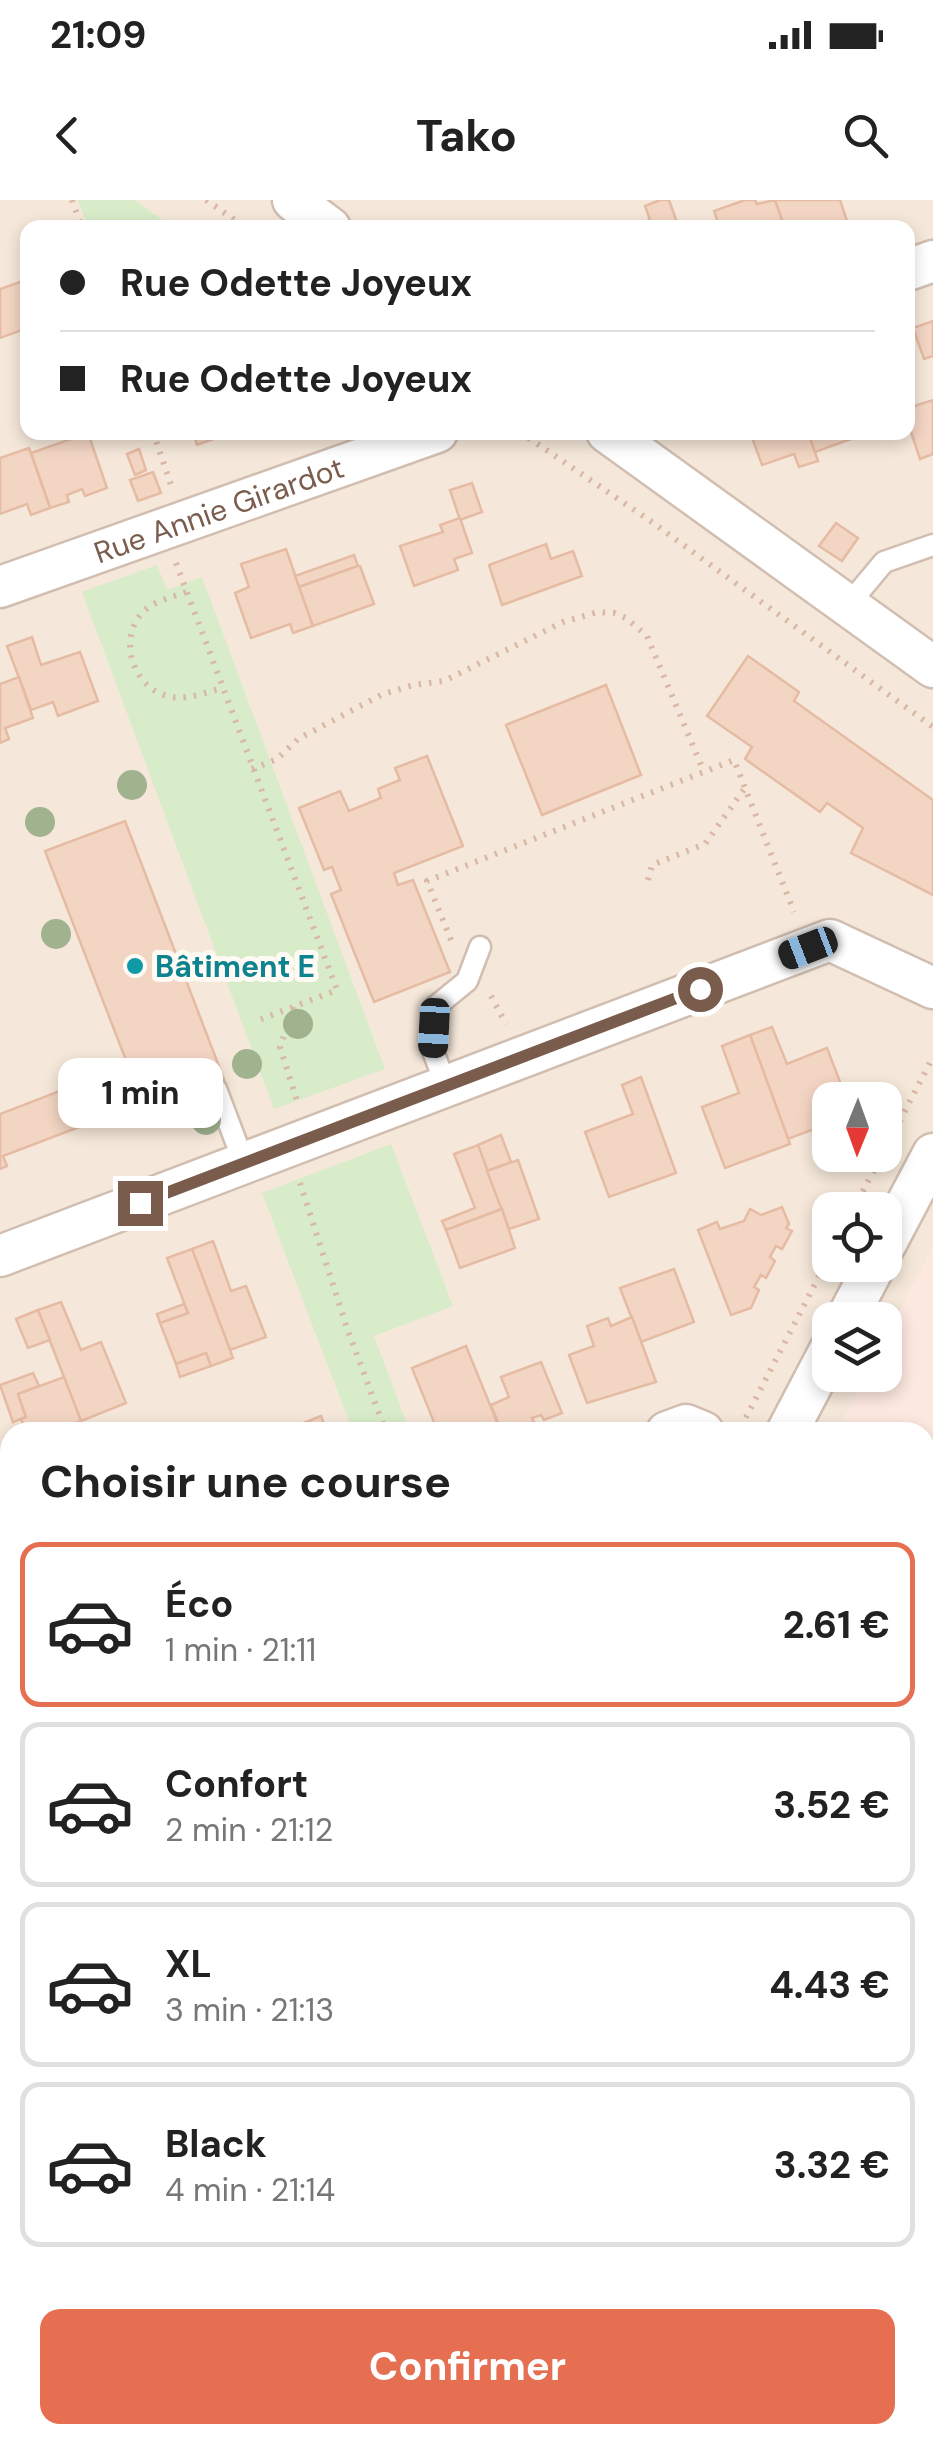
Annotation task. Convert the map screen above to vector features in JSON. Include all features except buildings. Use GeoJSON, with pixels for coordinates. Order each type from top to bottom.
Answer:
{"type":"FeatureCollection","features":[{"type":"Feature","properties":{"kind":"street"},"geometry":{"type":"LineString","coordinates":[[293,200],[319,220]]}},
{"type":"Feature","properties":{"kind":"street","name":"Rue Annie Girardot"},"geometry":{"type":"LineString","coordinates":[[0,587],[415,440]]}},
{"type":"Feature","properties":{"kind":"street"},"geometry":{"type":"LineString","coordinates":[[618,440],[933,667]]}},
{"type":"Feature","properties":{"kind":"street"},"geometry":{"type":"LineString","coordinates":[[0,1256],[830,940],[933,988]]}},
{"type":"Feature","properties":{"kind":"street"},"geometry":{"type":"LineString","coordinates":[[902,1213],[933,1154]]}},
{"type":"Feature","properties":{"kind":"street"},"geometry":{"type":"LineString","coordinates":[[792,1422],[812,1384]]}},
{"type":"Feature","properties":{"kind":"lane"},"geometry":{"type":"LineString","coordinates":[[848,605],[884,562],[933,545]]}},
{"type":"Feature","properties":{"kind":"lane"},"geometry":{"type":"LineString","coordinates":[[446,1086],[432,1049],[435,1007],[467,981],[480,947]]}},
{"type":"Feature","properties":{"kind":"lane"},"geometry":{"type":"LineString","coordinates":[[216,1089],[244,1163]]}},
{"type":"Feature","properties":{"kind":"path"},"geometry":{"type":"LineString","coordinates":[[206,200],[235,220]]}},
{"type":"Feature","properties":{"kind":"path"},"geometry":{"type":"LineString","coordinates":[[532,440],[649,520],[933,727]]}},
{"type":"Feature","properties":{"kind":"path"},"geometry":{"type":"LineString","coordinates":[[222,688],[189,698],[170,697],[155,692],[142,680],[133,665],[130,643],[142,613],[185,588],[336,990],[259,1020]]}},
{"type":"Feature","properties":{"kind":"path"},"geometry":{"type":"LineString","coordinates":[[252,769],[277,759],[298,739],[381,695],[444,681],[562,622],[598,612],[614,612],[647,636],[704,772]]}},
{"type":"Feature","properties":{"kind":"path"},"geometry":{"type":"LineString","coordinates":[[519,1058],[494,997],[467,981],[428,881],[734,760],[808,948]]}},
{"type":"Feature","properties":{"kind":"path"},"geometry":{"type":"LineString","coordinates":[[648,880],[652,864],[705,844],[745,788]]}},
{"type":"Feature","properties":{"kind":"path"},"geometry":{"type":"LineString","coordinates":[[294,1006],[280,1047],[308,1138],[298,1179],[382,1422]]}},
{"type":"Feature","properties":{"kind":"path"},"geometry":{"type":"LineString","coordinates":[[902,1117],[933,1057]]}},
{"type":"Feature","properties":{"kind":"path"},"geometry":{"type":"LineString","coordinates":[[743,1422],[816,1282]]}},
{"type":"Feature","properties":{"kind":"shaded area"},"geometry":{"type":"Polygon","coordinates":[[[0,200],[933,200],[933,1248],[902,1307],[902,1302],[812,1302],[812,1392],[858,1392],[842,1422],[0,1422],[0,200]]]}},
{"type":"Feature","properties":{"kind":"shaded area"},"geometry":{"type":"Polygon","coordinates":[[[933,1248],[933,1422],[842,1422],[858,1392],[902,1392],[902,1307],[933,1248]]]}},
{"type":"Feature","properties":{"kind":"green space"},"geometry":{"type":"Polygon","coordinates":[[[78,200],[135,200],[162,220],[85,220],[78,200]]]}},
{"type":"Feature","properties":{"kind":"green space"},"geometry":{"type":"Polygon","coordinates":[[[157,565],[167,590],[202,577],[385,1069],[274,1109],[82,592],[157,565]]]}},
{"type":"Feature","properties":{"kind":"green space"},"geometry":{"type":"Polygon","coordinates":[[[391,1144],[453,1306],[374,1336],[406,1422],[349,1422],[262,1193],[391,1144]]]}},
{"type":"Feature","properties":{"kind":"place","name":"Bâtiment E"},"geometry":{"type":"Point","coordinates":[135,966]}},
{"type":"Feature","properties":{"kind":"route"},"geometry":{"type":"LineString","coordinates":[[140,1203],[700,989]]}}]}
